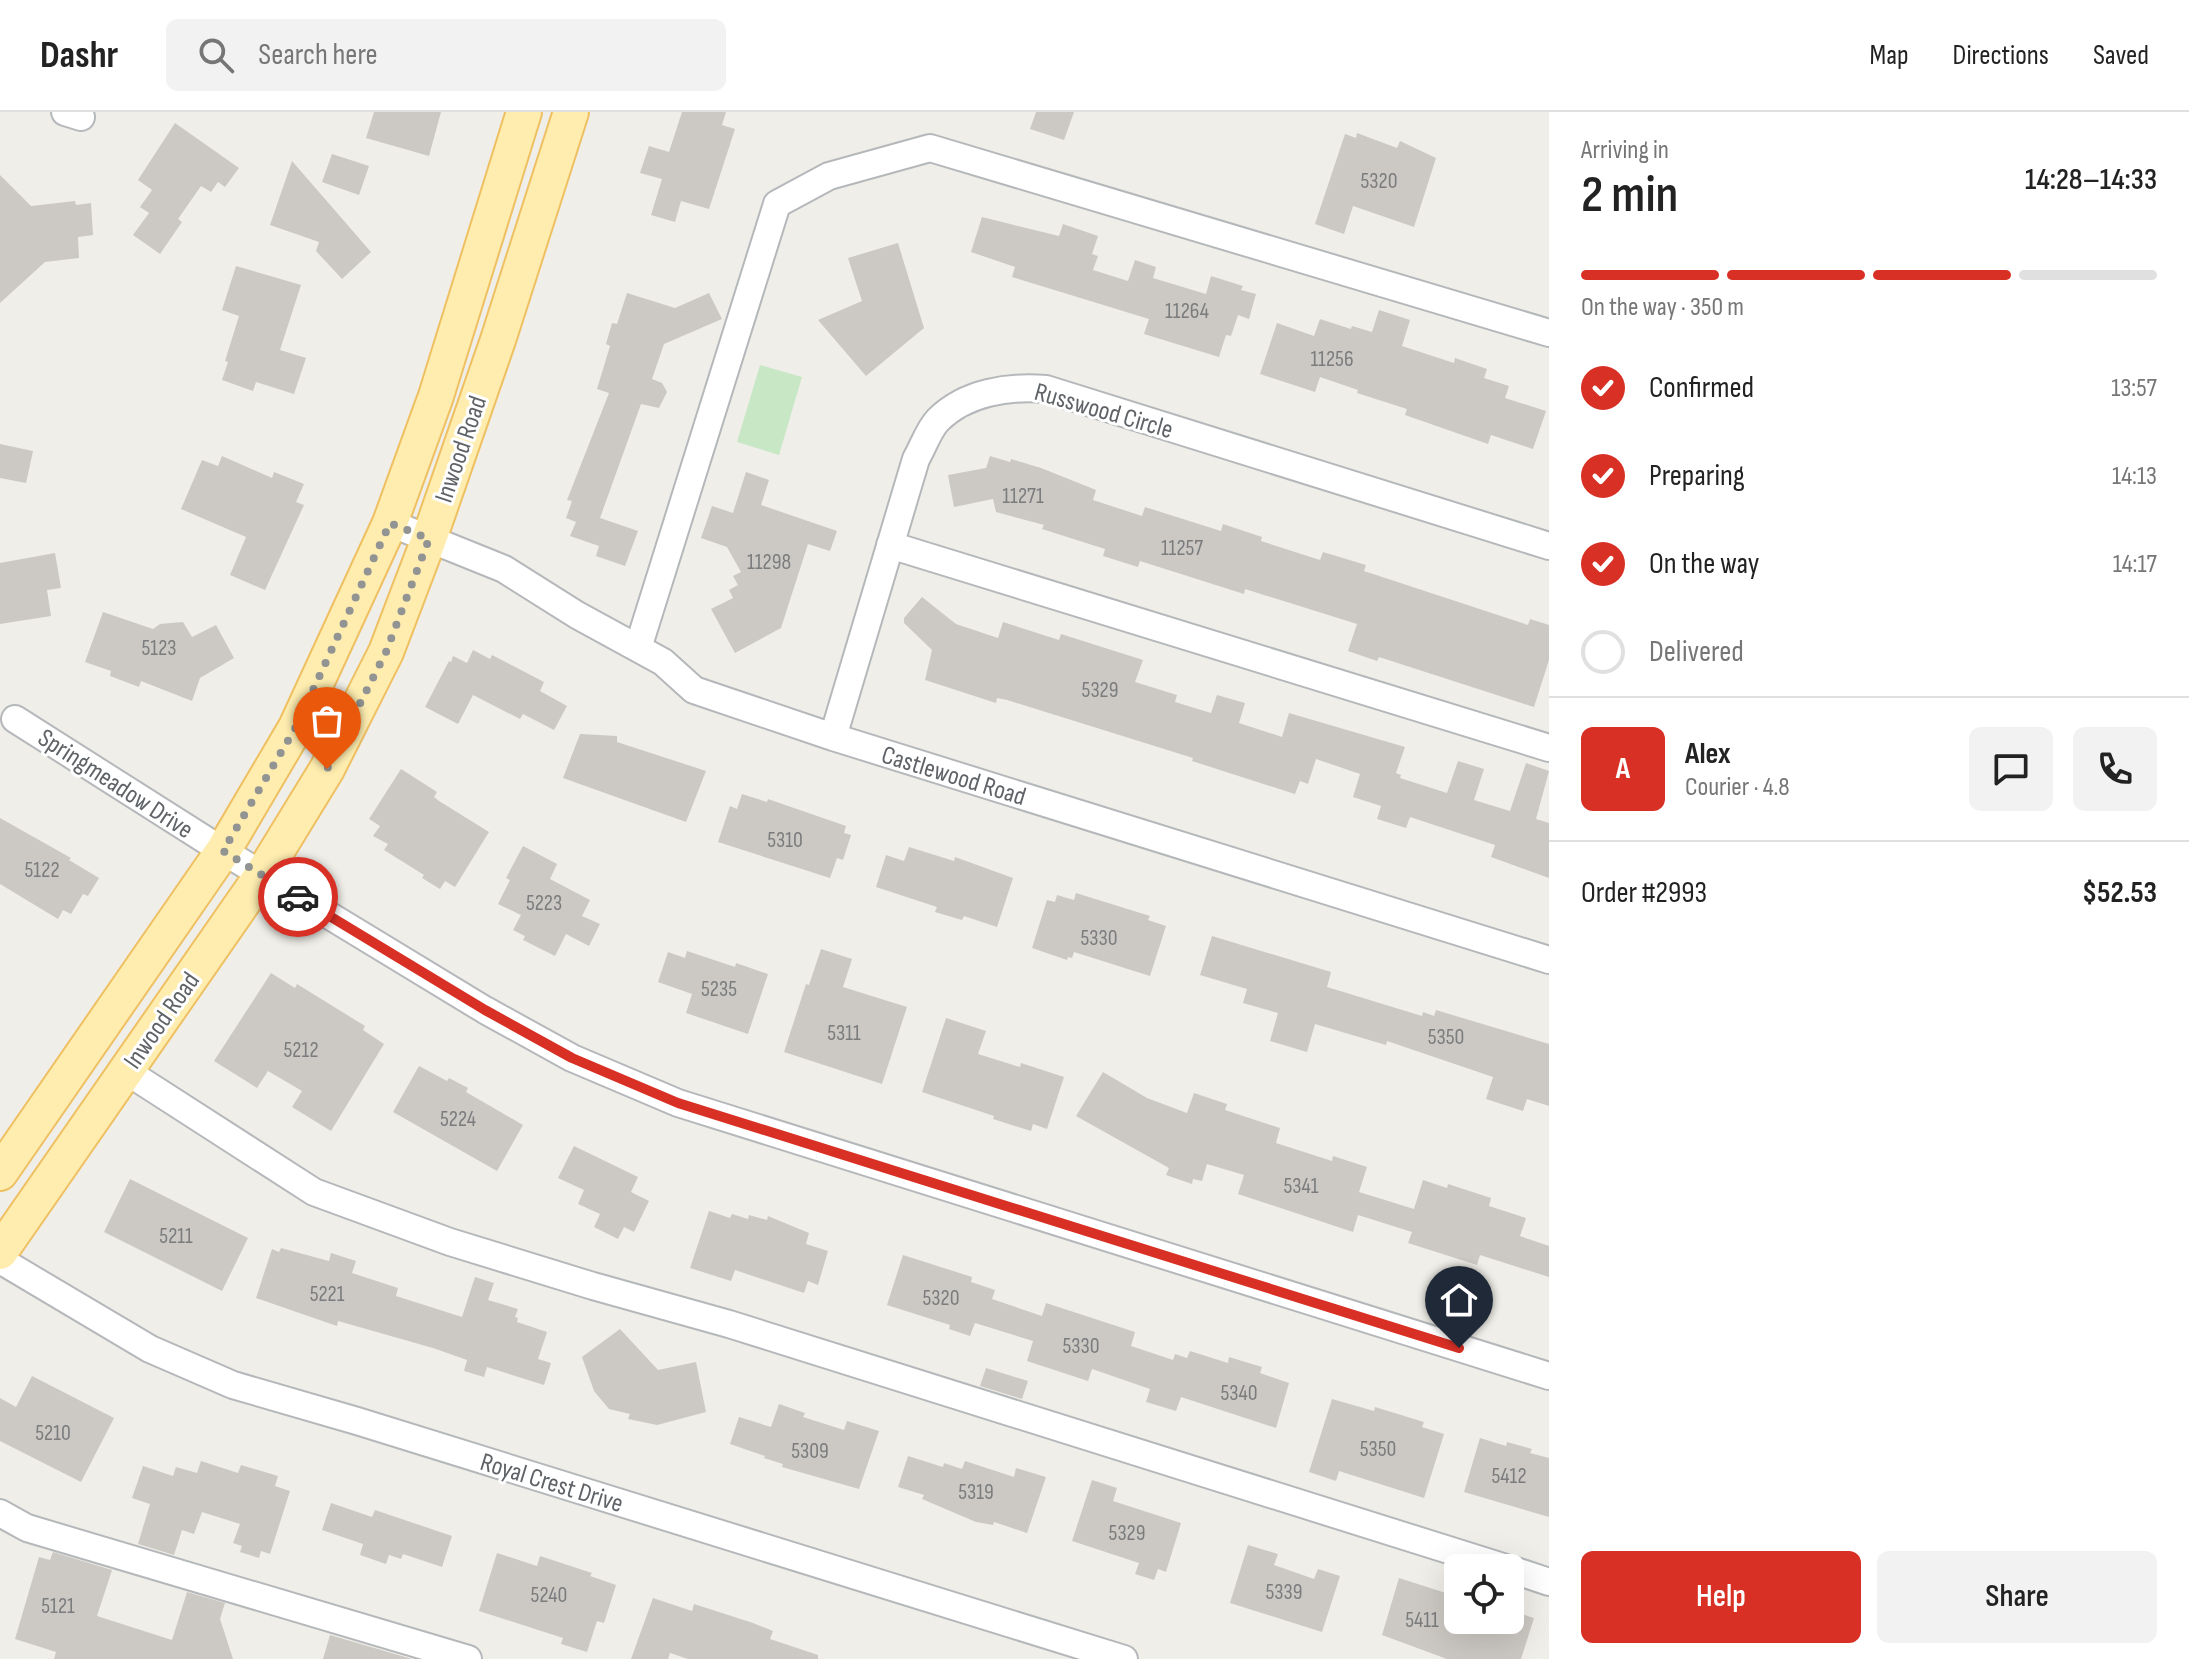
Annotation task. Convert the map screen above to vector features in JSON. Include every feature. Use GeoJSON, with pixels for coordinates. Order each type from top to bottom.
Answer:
{"type":"FeatureCollection","features":[{"type":"Feature","properties":{"kind":"main road","name":"Inwood Road"},"geometry":{"type":"LineString","coordinates":[[0,1173],[223,851],[296,727],[390,523],[436,396],[524,112]]}},
{"type":"Feature","properties":{"kind":"main road","name":"Inwood Road"},"geometry":{"type":"LineString","coordinates":[[0,1252],[262,875],[327,769],[373,678],[429,539],[498,340],[571,112]]}},
{"type":"Feature","properties":{"kind":"street"},"geometry":{"type":"LineString","coordinates":[[638,648],[777,204],[829,176],[930,148],[1549,333]]}},
{"type":"Feature","properties":{"kind":"street","name":"Russwood Circle"},"geometry":{"type":"LineString","coordinates":[[833,737],[916,459],[938,420],[977,395],[1024,387],[1046,389],[1549,546]]}},
{"type":"Feature","properties":{"kind":"street","name":"Castlewood Road"},"geometry":{"type":"LineString","coordinates":[[390,523],[504,569],[577,615],[663,662],[694,690],[833,737],[1549,960]]}},
{"type":"Feature","properties":{"kind":"street"},"geometry":{"type":"LineString","coordinates":[[890,545],[1549,748]]}},
{"type":"Feature","properties":{"kind":"street","name":"Springmeadow Drive"},"geometry":{"type":"LineString","coordinates":[[15,719],[262,875],[485,1010],[572,1058],[678,1103],[1549,1376]]}},
{"type":"Feature","properties":{"kind":"street"},"geometry":{"type":"LineString","coordinates":[[126,1071],[314,1192],[450,1242],[729,1324],[1460,1554]]}},
{"type":"Feature","properties":{"kind":"street","name":"Royal Crest Drive"},"geometry":{"type":"LineString","coordinates":[[0,1260],[150,1349],[233,1385],[1124,1659]]}},
{"type":"Feature","properties":{"kind":"street"},"geometry":{"type":"LineString","coordinates":[[0,1513],[27,1528],[468,1659]]}},
{"type":"Feature","properties":{"kind":"street"},"geometry":{"type":"LineString","coordinates":[[1524,1574],[1549,1582]]}},
{"type":"Feature","properties":{"kind":"green space"},"geometry":{"type":"Polygon","coordinates":[[[760,365],[802,377],[779,455],[737,442],[760,365]]]}},
{"type":"Feature","properties":{"kind":"building"},"geometry":{"type":"Polygon","coordinates":[[[374,112],[441,112],[429,156],[366,138],[374,112]]]}},
{"type":"Feature","properties":{"kind":"building"},"geometry":{"type":"Polygon","coordinates":[[[682,112],[726,112],[722,125],[735,129],[709,209],[681,201],[675,222],[651,215],[662,179],[640,173],[649,146],[669,152],[682,112]]]}},
{"type":"Feature","properties":{"kind":"building"},"geometry":{"type":"Polygon","coordinates":[[[1036,112],[1074,112],[1064,140],[1030,129],[1036,112]]]}},
{"type":"Feature","properties":{"kind":"building"},"geometry":{"type":"Polygon","coordinates":[[[175,123],[239,168],[225,187],[218,182],[211,192],[201,186],[178,219],[182,222],[160,254],[133,235],[149,213],[140,207],[152,190],[138,180],[175,123]]]}},
{"type":"Feature","properties":{"kind":"building"},"geometry":{"type":"Polygon","coordinates":[[[1357,133],[1397,148],[1400,141],[1436,158],[1414,227],[1353,206],[1344,234],[1315,224],[1345,134],[1356,138],[1357,133]]]}},
{"type":"Feature","properties":{"kind":"building"},"geometry":{"type":"Polygon","coordinates":[[[332,154],[369,166],[359,195],[322,182],[332,154]]]}},
{"type":"Feature","properties":{"kind":"building"},"geometry":{"type":"Polygon","coordinates":[[[292,161],[371,252],[342,279],[316,251],[319,242],[270,225],[292,161]]]}},
{"type":"Feature","properties":{"kind":"building"},"geometry":{"type":"Polygon","coordinates":[[[0,175],[31,206],[75,201],[76,205],[91,203],[93,235],[78,237],[79,258],[45,262],[0,303],[0,175]]]}},
{"type":"Feature","properties":{"kind":"building"},"geometry":{"type":"Polygon","coordinates":[[[982,217],[1059,236],[1063,224],[1098,236],[1092,254],[1098,256],[1093,270],[1128,281],[1135,260],[1156,267],[1153,278],[1206,294],[1211,276],[1243,286],[1241,290],[1256,294],[1249,319],[1238,315],[1231,336],[1226,335],[1219,357],[1144,334],[1149,319],[1012,277],[1015,267],[971,252],[982,217]]]}},
{"type":"Feature","properties":{"kind":"building"},"geometry":{"type":"Polygon","coordinates":[[[898,243],[924,328],[866,376],[818,320],[862,301],[848,258],[898,243]]]}},
{"type":"Feature","properties":{"kind":"building"},"geometry":{"type":"Polygon","coordinates":[[[236,266],[301,285],[280,350],[306,358],[294,394],[256,382],[253,391],[222,380],[239,316],[222,310],[236,266]]]}},
{"type":"Feature","properties":{"kind":"building"},"geometry":{"type":"Polygon","coordinates":[[[627,293],[675,308],[709,293],[722,319],[664,344],[652,379],[662,383],[667,392],[659,408],[641,404],[600,518],[638,531],[625,566],[596,556],[599,546],[570,536],[576,522],[566,518],[572,501],[567,500],[609,393],[597,389],[610,346],[606,344],[612,323],[617,324],[627,293]]]}},
{"type":"Feature","properties":{"kind":"building"},"geometry":{"type":"Polygon","coordinates":[[[1379,310],[1410,320],[1402,346],[1454,363],[1455,358],[1487,369],[1484,378],[1509,386],[1505,398],[1546,411],[1533,449],[1491,435],[1488,444],[1405,415],[1407,409],[1320,377],[1315,392],[1260,374],[1277,323],[1314,336],[1320,319],[1372,332],[1379,310]]]}},
{"type":"Feature","properties":{"kind":"building"},"geometry":{"type":"Polygon","coordinates":[[[0,444],[33,451],[26,483],[0,478],[0,444]]]}},
{"type":"Feature","properties":{"kind":"building"},"geometry":{"type":"Polygon","coordinates":[[[222,456],[272,478],[274,472],[304,484],[296,502],[304,505],[265,590],[230,575],[246,537],[181,509],[202,460],[218,466],[222,456]]]}},
{"type":"Feature","properties":{"kind":"building"},"geometry":{"type":"Polygon","coordinates":[[[990,456],[1041,468],[1096,490],[1093,500],[1142,516],[1145,507],[1221,531],[1223,524],[1262,537],[1261,541],[1320,560],[1323,552],[1366,565],[1364,571],[1528,625],[1530,619],[1549,625],[1549,660],[1534,707],[1379,657],[1377,661],[1348,651],[1357,624],[1245,589],[1244,594],[1140,561],[1138,567],[1103,556],[1105,549],[1042,529],[1044,525],[996,512],[993,499],[954,507],[948,475],[986,468],[990,456]]]}},
{"type":"Feature","properties":{"kind":"building"},"geometry":{"type":"Polygon","coordinates":[[[746,472],[769,480],[761,505],[837,531],[830,551],[808,544],[781,628],[735,653],[711,609],[733,598],[729,590],[738,585],[733,576],[741,572],[727,547],[701,538],[712,506],[733,513],[746,472]]]}},
{"type":"Feature","properties":{"kind":"building"},"geometry":{"type":"Polygon","coordinates":[[[55,553],[61,588],[47,590],[51,616],[0,624],[0,563],[55,553]]]}},
{"type":"Feature","properties":{"kind":"building"},"geometry":{"type":"Polygon","coordinates":[[[922,597],[956,624],[998,638],[1003,622],[1059,640],[1061,634],[1143,660],[1135,682],[1177,695],[1175,702],[1211,713],[1217,695],[1245,703],[1239,723],[1282,737],[1289,713],[1405,747],[1396,773],[1401,775],[1400,778],[1447,793],[1458,761],[1484,769],[1474,800],[1510,811],[1526,763],[1549,771],[1536,819],[1549,823],[1549,878],[1491,857],[1495,845],[1410,817],[1406,828],[1377,819],[1381,806],[1353,797],[1360,774],[1316,759],[1308,784],[1300,781],[1295,794],[1192,761],[1193,758],[1007,700],[997,698],[996,703],[925,680],[932,650],[904,623],[904,618],[922,597]]]}},
{"type":"Feature","properties":{"kind":"building"},"geometry":{"type":"Polygon","coordinates":[[[103,612],[153,629],[160,624],[183,622],[192,637],[216,625],[234,658],[200,678],[192,701],[141,681],[139,687],[110,676],[111,671],[85,662],[103,612]]]}},
{"type":"Feature","properties":{"kind":"building"},"geometry":{"type":"Polygon","coordinates":[[[473,650],[490,659],[492,655],[544,682],[540,691],[567,706],[554,730],[523,714],[520,719],[473,695],[458,724],[425,707],[453,656],[467,663],[473,650]]]}},
{"type":"Feature","properties":{"kind":"building"},"geometry":{"type":"Polygon","coordinates":[[[580,734],[617,736],[617,742],[706,771],[686,822],[563,778],[580,734]]]}},
{"type":"Feature","properties":{"kind":"building"},"geometry":{"type":"Polygon","coordinates":[[[401,769],[437,792],[434,797],[439,801],[489,832],[455,887],[445,881],[440,889],[422,878],[424,875],[384,850],[388,844],[373,836],[380,826],[369,819],[401,769]]]}},
{"type":"Feature","properties":{"kind":"building"},"geometry":{"type":"Polygon","coordinates":[[[742,794],[767,802],[768,799],[846,826],[844,833],[851,835],[843,860],[837,858],[830,878],[718,842],[730,806],[737,809],[742,794]]]}},
{"type":"Feature","properties":{"kind":"building"},"geometry":{"type":"Polygon","coordinates":[[[0,818],[71,858],[69,860],[99,878],[88,896],[83,894],[71,914],[63,910],[58,919],[0,884],[0,818]]]}},
{"type":"Feature","properties":{"kind":"building"},"geometry":{"type":"Polygon","coordinates":[[[523,846],[557,864],[550,879],[590,900],[582,916],[600,924],[589,946],[566,934],[555,956],[523,940],[525,936],[513,930],[521,915],[498,904],[510,880],[506,878],[523,846]]]}},
{"type":"Feature","properties":{"kind":"building"},"geometry":{"type":"Polygon","coordinates":[[[909,847],[954,861],[955,857],[1013,878],[997,927],[964,916],[962,920],[935,912],[937,907],[876,887],[886,855],[904,861],[909,847]]]}},
{"type":"Feature","properties":{"kind":"building"},"geometry":{"type":"Polygon","coordinates":[[[1076,893],[1150,916],[1148,920],[1166,926],[1150,976],[1074,952],[1072,958],[1068,957],[1067,960],[1032,948],[1047,900],[1055,902],[1057,895],[1074,900],[1076,893]]]}},
{"type":"Feature","properties":{"kind":"building"},"geometry":{"type":"Polygon","coordinates":[[[1212,936],[1331,972],[1327,987],[1422,1016],[1423,1012],[1434,1016],[1436,1010],[1549,1044],[1549,1106],[1527,1099],[1523,1111],[1486,1099],[1493,1077],[1387,1041],[1386,1045],[1315,1024],[1307,1052],[1270,1041],[1278,1013],[1243,1003],[1247,989],[1200,975],[1212,936]]]}},
{"type":"Feature","properties":{"kind":"building"},"geometry":{"type":"Polygon","coordinates":[[[821,949],[852,959],[843,987],[907,1007],[882,1084],[784,1052],[821,949]]]}},
{"type":"Feature","properties":{"kind":"building"},"geometry":{"type":"Polygon","coordinates":[[[687,951],[768,974],[748,1034],[686,1013],[692,994],[658,982],[668,952],[685,958],[687,951]]]}},
{"type":"Feature","properties":{"kind":"building"},"geometry":{"type":"Polygon","coordinates":[[[271,973],[295,988],[297,984],[365,1026],[363,1030],[384,1044],[331,1131],[292,1107],[302,1091],[268,1071],[257,1088],[214,1061],[271,973]]]}},
{"type":"Feature","properties":{"kind":"building"},"geometry":{"type":"Polygon","coordinates":[[[946,1018],[986,1031],[978,1054],[1020,1067],[1021,1063],[1064,1077],[1047,1129],[1033,1124],[1031,1131],[922,1092],[946,1018]]]}},
{"type":"Feature","properties":{"kind":"building"},"geometry":{"type":"Polygon","coordinates":[[[419,1066],[468,1088],[466,1092],[523,1125],[497,1171],[393,1112],[419,1066]]]}},
{"type":"Feature","properties":{"kind":"building"},"geometry":{"type":"Polygon","coordinates":[[[1103,1072],[1147,1098],[1187,1113],[1194,1093],[1227,1104],[1225,1110],[1280,1128],[1276,1143],[1332,1161],[1333,1156],[1367,1167],[1359,1192],[1414,1209],[1423,1180],[1447,1188],[1448,1184],[1491,1198],[1489,1206],[1526,1218],[1520,1236],[1549,1246],[1549,1277],[1480,1255],[1477,1265],[1408,1243],[1412,1232],[1358,1215],[1353,1232],[1238,1194],[1244,1175],[1207,1164],[1202,1181],[1193,1179],[1192,1184],[1166,1175],[1169,1168],[1076,1116],[1103,1072]]]}},
{"type":"Feature","properties":{"kind":"building"},"geometry":{"type":"Polygon","coordinates":[[[574,1146],[638,1177],[631,1192],[649,1201],[634,1232],[624,1227],[618,1239],[594,1227],[600,1214],[578,1204],[584,1190],[558,1178],[574,1146]]]}},
{"type":"Feature","properties":{"kind":"building"},"geometry":{"type":"Polygon","coordinates":[[[130,1179],[248,1238],[222,1291],[104,1232],[130,1179]]]}},
{"type":"Feature","properties":{"kind":"building"},"geometry":{"type":"Polygon","coordinates":[[[709,1211],[730,1218],[732,1214],[767,1220],[768,1216],[809,1233],[806,1244],[828,1251],[818,1285],[808,1281],[804,1293],[735,1270],[731,1281],[690,1268],[709,1211]]]}},
{"type":"Feature","properties":{"kind":"building"},"geometry":{"type":"Polygon","coordinates":[[[281,1248],[329,1261],[331,1253],[356,1261],[352,1273],[398,1288],[396,1296],[462,1317],[475,1277],[494,1283],[488,1300],[518,1309],[517,1322],[547,1332],[538,1359],[551,1363],[544,1385],[487,1367],[484,1377],[464,1371],[467,1360],[433,1348],[338,1321],[337,1326],[256,1298],[272,1249],[279,1252],[281,1248]]]}},
{"type":"Feature","properties":{"kind":"building"},"geometry":{"type":"Polygon","coordinates":[[[903,1255],[972,1277],[971,1282],[995,1290],[992,1299],[1042,1316],[1046,1303],[1135,1332],[1131,1346],[1173,1360],[1175,1354],[1187,1358],[1190,1351],[1228,1363],[1229,1357],[1262,1367],[1260,1373],[1289,1383],[1276,1428],[1181,1397],[1176,1411],[1146,1402],[1150,1389],[1092,1369],[1088,1381],[1027,1361],[1033,1341],[975,1323],[970,1336],[949,1329],[950,1325],[887,1305],[903,1255]]]}},
{"type":"Feature","properties":{"kind":"building"},"geometry":{"type":"Polygon","coordinates":[[[620,1329],[658,1370],[696,1362],[706,1412],[657,1425],[628,1419],[630,1414],[609,1409],[594,1391],[582,1357],[620,1329]]]}},
{"type":"Feature","properties":{"kind":"building"},"geometry":{"type":"Polygon","coordinates":[[[986,1368],[1028,1381],[1022,1399],[980,1386],[986,1368]]]}},
{"type":"Feature","properties":{"kind":"building"},"geometry":{"type":"Polygon","coordinates":[[[32,1376],[114,1418],[81,1482],[0,1441],[0,1398],[16,1407],[32,1376]]]}},
{"type":"Feature","properties":{"kind":"building"},"geometry":{"type":"Polygon","coordinates":[[[1332,1399],[1374,1411],[1375,1407],[1424,1422],[1422,1427],[1444,1434],[1424,1498],[1339,1471],[1336,1481],[1309,1472],[1332,1399]]]}},
{"type":"Feature","properties":{"kind":"building"},"geometry":{"type":"Polygon","coordinates":[[[779,1404],[805,1413],[803,1417],[844,1430],[847,1421],[879,1431],[859,1489],[782,1467],[783,1464],[765,1456],[730,1444],[739,1417],[771,1427],[779,1404]]]}},
{"type":"Feature","properties":{"kind":"building"},"geometry":{"type":"Polygon","coordinates":[[[1480,1438],[1506,1446],[1507,1442],[1532,1449],[1530,1453],[1549,1458],[1549,1517],[1464,1492],[1480,1438]]]}},
{"type":"Feature","properties":{"kind":"building"},"geometry":{"type":"Polygon","coordinates":[[[908,1456],[943,1467],[944,1463],[962,1469],[965,1461],[1014,1477],[1016,1468],[1046,1477],[1027,1533],[994,1522],[993,1525],[976,1522],[922,1499],[924,1495],[898,1487],[908,1456]]]}},
{"type":"Feature","properties":{"kind":"building"},"geometry":{"type":"Polygon","coordinates":[[[201,1461],[238,1473],[241,1465],[278,1476],[275,1486],[290,1491],[270,1554],[261,1551],[259,1558],[240,1552],[242,1546],[233,1543],[240,1524],[202,1512],[194,1534],[182,1530],[174,1555],[138,1544],[150,1504],[132,1498],[143,1466],[173,1476],[176,1467],[197,1473],[201,1461]]]}},
{"type":"Feature","properties":{"kind":"building"},"geometry":{"type":"Polygon","coordinates":[[[1092,1480],[1117,1488],[1113,1501],[1181,1523],[1166,1572],[1158,1569],[1154,1580],[1135,1574],[1139,1563],[1072,1541],[1092,1480]]]}},
{"type":"Feature","properties":{"kind":"building"},"geometry":{"type":"Polygon","coordinates":[[[331,1503],[372,1517],[375,1510],[452,1536],[442,1567],[403,1554],[401,1559],[389,1555],[386,1564],[360,1555],[363,1544],[322,1530],[331,1503]]]}},
{"type":"Feature","properties":{"kind":"building"},"geometry":{"type":"Polygon","coordinates":[[[1248,1545],[1278,1554],[1274,1565],[1314,1579],[1318,1569],[1340,1576],[1322,1632],[1230,1603],[1248,1545]]]}},
{"type":"Feature","properties":{"kind":"building"},"geometry":{"type":"Polygon","coordinates":[[[53,1552],[112,1570],[97,1616],[172,1640],[187,1592],[225,1603],[220,1619],[233,1659],[54,1659],[56,1652],[15,1639],[39,1557],[50,1560],[53,1552]]]}},
{"type":"Feature","properties":{"kind":"building"},"geometry":{"type":"Polygon","coordinates":[[[497,1553],[537,1566],[540,1556],[592,1573],[590,1576],[616,1585],[604,1623],[597,1621],[587,1652],[561,1644],[563,1638],[479,1611],[497,1553]]]}},
{"type":"Feature","properties":{"kind":"building"},"geometry":{"type":"Polygon","coordinates":[[[1399,1578],[1444,1592],[1444,1634],[1524,1634],[1524,1615],[1534,1618],[1521,1659],[1447,1659],[1382,1635],[1399,1578]]]}},
{"type":"Feature","properties":{"kind":"building"},"geometry":{"type":"Polygon","coordinates":[[[653,1598],[692,1611],[694,1604],[753,1623],[773,1631],[770,1639],[818,1655],[818,1659],[688,1659],[670,1653],[668,1659],[631,1659],[653,1598]]]}},
{"type":"Feature","properties":{"kind":"building"},"geometry":{"type":"Polygon","coordinates":[[[330,1635],[412,1659],[323,1659],[330,1635]]]}},
{"type":"Feature","properties":{"kind":"way so far"},"geometry":{"type":"LineString","coordinates":[[298,897],[223,851],[296,727],[390,523],[429,539],[386,652],[327,769]]}},
{"type":"Feature","properties":{"kind":"route"},"geometry":{"type":"LineString","coordinates":[[298,897],[485,1010],[572,1058],[678,1103],[1459,1348]]}}]}
